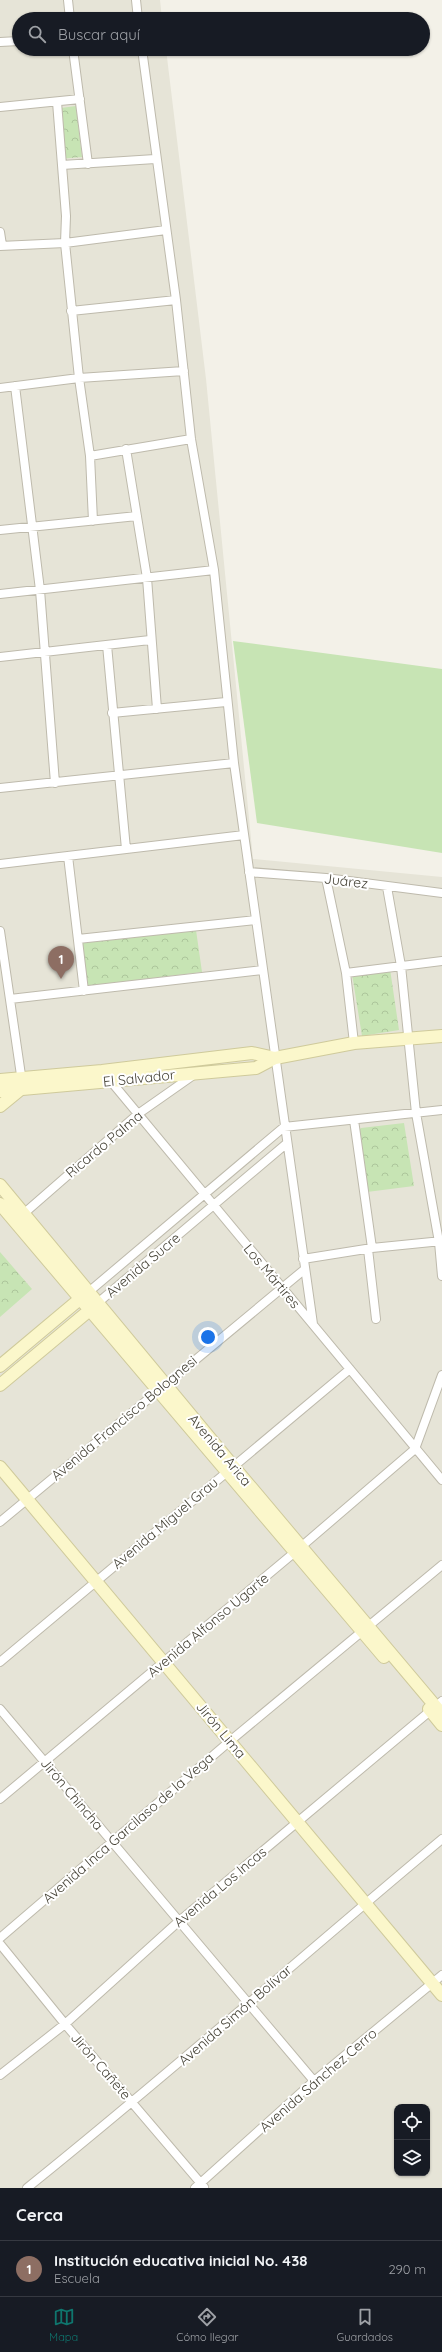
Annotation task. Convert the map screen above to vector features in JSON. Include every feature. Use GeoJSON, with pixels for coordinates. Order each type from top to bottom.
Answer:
{"type":"FeatureCollection","features":[{"type":"Feature","properties":{"kind":"street"},"geometry":{"type":"LineString","coordinates":[[68,0],[69,12]]}},
{"type":"Feature","properties":{"kind":"street"},"geometry":{"type":"LineString","coordinates":[[136,0],[137,12]]}},
{"type":"Feature","properties":{"kind":"street"},"geometry":{"type":"LineString","coordinates":[[0,42],[12,41]]}},
{"type":"Feature","properties":{"kind":"street"},"geometry":{"type":"LineString","coordinates":[[75,56],[88,164]]}},
{"type":"Feature","properties":{"kind":"street"},"geometry":{"type":"LineString","coordinates":[[143,56],[176,300],[191,439],[214,570],[226,702],[234,763],[262,970],[276,1058],[286,1144],[313,1324]]}},
{"type":"Feature","properties":{"kind":"street"},"geometry":{"type":"LineString","coordinates":[[0,107],[80,99]]}},
{"type":"Feature","properties":{"kind":"street"},"geometry":{"type":"LineString","coordinates":[[57,102],[66,216],[65,243],[71,311],[90,456],[93,522]]}},
{"type":"Feature","properties":{"kind":"street"},"geometry":{"type":"LineString","coordinates":[[62,165],[156,159]]}},
{"type":"Feature","properties":{"kind":"street"},"geometry":{"type":"LineString","coordinates":[[0,232],[1,246],[65,243],[166,230]]}},
{"type":"Feature","properties":{"kind":"street"},"geometry":{"type":"LineString","coordinates":[[71,311],[176,300]]}},
{"type":"Feature","properties":{"kind":"street"},"geometry":{"type":"LineString","coordinates":[[0,388],[79,378],[184,371]]}},
{"type":"Feature","properties":{"kind":"street"},"geometry":{"type":"LineString","coordinates":[[15,386],[40,590],[55,782]]}},
{"type":"Feature","properties":{"kind":"street"},"geometry":{"type":"LineString","coordinates":[[90,456],[191,439]]}},
{"type":"Feature","properties":{"kind":"street"},"geometry":{"type":"LineString","coordinates":[[126,449],[147,578],[150,640],[157,709]]}},
{"type":"Feature","properties":{"kind":"street"},"geometry":{"type":"LineString","coordinates":[[0,530],[93,522],[137,516]]}},
{"type":"Feature","properties":{"kind":"street"},"geometry":{"type":"LineString","coordinates":[[0,594],[214,570]]}},
{"type":"Feature","properties":{"kind":"street"},"geometry":{"type":"LineString","coordinates":[[0,657],[150,640]]}},
{"type":"Feature","properties":{"kind":"street"},"geometry":{"type":"LineString","coordinates":[[107,645],[112,713],[126,850]]}},
{"type":"Feature","properties":{"kind":"street"},"geometry":{"type":"LineString","coordinates":[[112,713],[226,702]]}},
{"type":"Feature","properties":{"kind":"street"},"geometry":{"type":"LineString","coordinates":[[0,788],[118,777],[234,763]]}},
{"type":"Feature","properties":{"kind":"street"},"geometry":{"type":"LineString","coordinates":[[0,862],[126,850],[244,835]]}},
{"type":"Feature","properties":{"kind":"street"},"geometry":{"type":"LineString","coordinates":[[68,856],[84,991]]}},
{"type":"Feature","properties":{"kind":"street","name":"Juárez"},"geometry":{"type":"LineString","coordinates":[[249,872],[326,878],[442,893]]}},
{"type":"Feature","properties":{"kind":"street"},"geometry":{"type":"LineString","coordinates":[[326,878],[346,973],[354,1044]]}},
{"type":"Feature","properties":{"kind":"street"},"geometry":{"type":"LineString","coordinates":[[387,887],[401,966],[416,1113],[440,1242],[442,1276]]}},
{"type":"Feature","properties":{"kind":"street"},"geometry":{"type":"LineString","coordinates":[[78,939],[256,920]]}},
{"type":"Feature","properties":{"kind":"street"},"geometry":{"type":"LineString","coordinates":[[0,931],[22,1083],[0,1106]]}},
{"type":"Feature","properties":{"kind":"street"},"geometry":{"type":"LineString","coordinates":[[346,973],[442,961]]}},
{"type":"Feature","properties":{"kind":"street"},"geometry":{"type":"LineString","coordinates":[[10,999],[262,970]]}},
{"type":"Feature","properties":{"kind":"street","name":"El Salvador"},"geometry":{"type":"LineString","coordinates":[[0,1080],[22,1083],[111,1081],[199,1071],[256,1068],[276,1058],[354,1044],[408,1037],[442,1036]]}},
{"type":"Feature","properties":{"kind":"street","name":"El Salvador"},"geometry":{"type":"LineString","coordinates":[[0,1091],[22,1083],[252,1053],[276,1058]]}},
{"type":"Feature","properties":{"kind":"street","name":"Ricardo Palma"},"geometry":{"type":"LineString","coordinates":[[19,1217],[138,1114],[199,1071]]}},
{"type":"Feature","properties":{"kind":"street","name":"Los Mártires"},"geometry":{"type":"LineString","coordinates":[[102,1072],[442,1480]]}},
{"type":"Feature","properties":{"kind":"street"},"geometry":{"type":"LineString","coordinates":[[284,1127],[442,1110]]}},
{"type":"Feature","properties":{"kind":"street"},"geometry":{"type":"LineString","coordinates":[[354,1120],[370,1248],[376,1319]]}},
{"type":"Feature","properties":{"kind":"street","name":"Avenida Sucre"},"geometry":{"type":"LineString","coordinates":[[0,1366],[284,1127]]}},
{"type":"Feature","properties":{"kind":"street","name":"Avenida Sucre"},"geometry":{"type":"LineString","coordinates":[[0,1385],[286,1144]]}},
{"type":"Feature","properties":{"kind":"street","name":"Avenida Arica"},"geometry":{"type":"LineString","coordinates":[[0,1185],[19,1217],[84,1295],[366,1630],[438,1708],[442,1725]]}},
{"type":"Feature","properties":{"kind":"street","name":"Avenida Arica"},"geometry":{"type":"LineString","coordinates":[[0,1204],[19,1217]]}},
{"type":"Feature","properties":{"kind":"street"},"geometry":{"type":"LineString","coordinates":[[303,1259],[370,1248],[440,1242]]}},
{"type":"Feature","properties":{"kind":"street","name":"Avenida Francisco Bolognesi"},"geometry":{"type":"LineString","coordinates":[[0,1522],[305,1269]]}},
{"type":"Feature","properties":{"kind":"street","name":"Avenida Miguel Grau"},"geometry":{"type":"LineString","coordinates":[[0,1662],[96,1580],[350,1369]]}},
{"type":"Feature","properties":{"kind":"street"},"geometry":{"type":"LineString","coordinates":[[415,1449],[442,1375]]}},
{"type":"Feature","properties":{"kind":"street","name":"Avenida Alfonso Ugarte"},"geometry":{"type":"LineString","coordinates":[[0,1799],[299,1550],[415,1449]]}},
{"type":"Feature","properties":{"kind":"street","name":"Jirón Lima"},"geometry":{"type":"LineString","coordinates":[[0,1467],[442,1995]]}},
{"type":"Feature","properties":{"kind":"street","name":"Avenida Inca Garcilaso de la Vega"},"geometry":{"type":"LineString","coordinates":[[0,1938],[230,1741],[366,1630],[442,1565]]}},
{"type":"Feature","properties":{"kind":"street","name":"Avenida Los Incas"},"geometry":{"type":"LineString","coordinates":[[0,2075],[65,2024],[178,1922],[438,1708]]}},
{"type":"Feature","properties":{"kind":"street","name":"Jirón Chincha"},"geometry":{"type":"LineString","coordinates":[[0,1709],[112,1841],[178,1922],[314,2081]]}},
{"type":"Feature","properties":{"kind":"street","name":"Avenida Simón Bolívar"},"geometry":{"type":"LineString","coordinates":[[27,2188],[133,2103],[247,2003],[442,1839]]}},
{"type":"Feature","properties":{"kind":"street","name":"Jirón Cañete"},"geometry":{"type":"LineString","coordinates":[[0,1944],[65,2024],[133,2103],[200,2187]]}},
{"type":"Feature","properties":{"kind":"street","name":"Avenida Sánchez Cerro"},"geometry":{"type":"LineString","coordinates":[[200,2187],[314,2081],[442,1975]]}},
{"type":"Feature","properties":{"kind":"shaded area"},"geometry":{"type":"Polygon","coordinates":[[[0,0],[160,0],[161,12],[12,12],[12,56],[167,56],[206,379],[253,859],[442,877],[442,2188],[0,2188],[0,0]]]}},
{"type":"Feature","properties":{"kind":"green space"},"geometry":{"type":"Polygon","coordinates":[[[76,106],[82,157],[59,159],[53,109],[76,106]]]}},
{"type":"Feature","properties":{"kind":"green space"},"geometry":{"type":"Polygon","coordinates":[[[233,641],[442,669],[442,853],[257,823],[233,641]]]}},
{"type":"Feature","properties":{"kind":"green space"},"geometry":{"type":"Polygon","coordinates":[[[196,930],[202,972],[87,986],[82,943],[196,930]]]}},
{"type":"Feature","properties":{"kind":"green space"},"geometry":{"type":"Polygon","coordinates":[[[390,969],[399,1030],[362,1036],[352,974],[390,969]]]}},
{"type":"Feature","properties":{"kind":"green space"},"geometry":{"type":"Polygon","coordinates":[[[404,1123],[414,1186],[367,1192],[359,1130],[361,1128],[404,1123]]]}},
{"type":"Feature","properties":{"kind":"green space"},"geometry":{"type":"Polygon","coordinates":[[[0,1252],[32,1289],[0,1317],[0,1252]]]}},
{"type":"Feature","properties":{"kind":"place","name":"Institución educativa inicial No. 438"},"geometry":{"type":"Point","coordinates":[61,979]}}]}
